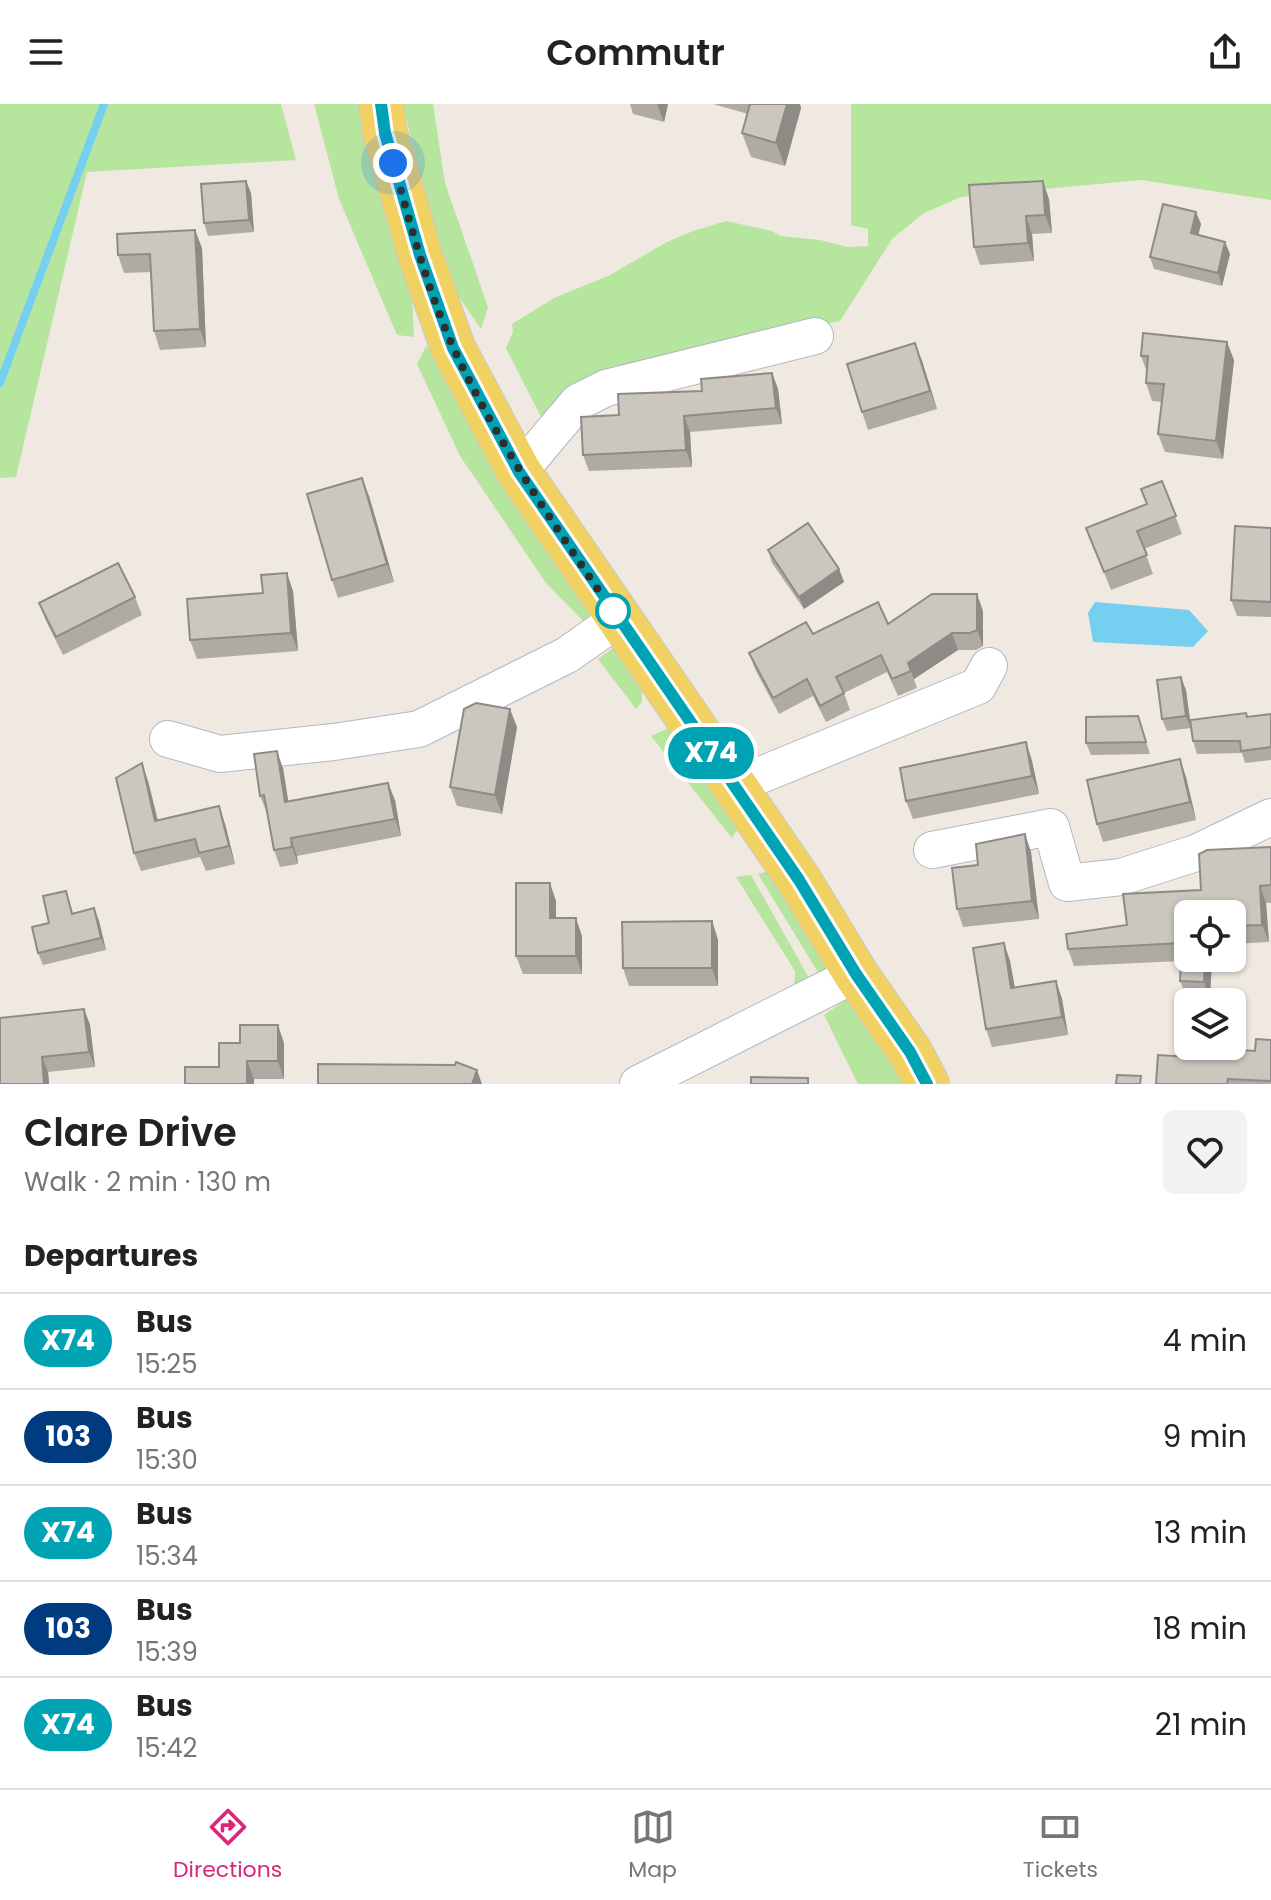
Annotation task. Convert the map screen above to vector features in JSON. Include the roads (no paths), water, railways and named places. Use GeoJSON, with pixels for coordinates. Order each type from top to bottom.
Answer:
{"type":"FeatureCollection","features":[{"type":"Feature","properties":{"kind":"main road"},"geometry":{"type":"LineString","coordinates":[[381,104],[385,133],[420,255],[453,348],[519,472],[799,880],[856,974],[910,1052],[927,1084]]}},
{"type":"Feature","properties":{"kind":"street"},"geometry":{"type":"LineString","coordinates":[[519,472],[578,402],[606,388],[815,336]]}},
{"type":"Feature","properties":{"kind":"street"},"geometry":{"type":"LineString","coordinates":[[168,739],[220,754],[419,729],[567,655],[618,619]]}},
{"type":"Feature","properties":{"kind":"street"},"geometry":{"type":"LineString","coordinates":[[734,786],[978,686],[989,666]]}},
{"type":"Feature","properties":{"kind":"street"},"geometry":{"type":"LineString","coordinates":[[932,850],[1051,827],[1067,883],[1121,877],[1196,853],[1271,817]]}},
{"type":"Feature","properties":{"kind":"street"},"geometry":{"type":"LineString","coordinates":[[638,1084],[856,974]]}},
{"type":"Feature","properties":{"kind":"water"},"geometry":{"type":"Polygon","coordinates":[[[1095,602],[1189,610],[1208,631],[1193,647],[1093,642],[1088,613],[1095,602]]]}},
{"type":"Feature","properties":{"kind":"waterway"},"geometry":{"type":"LineString","coordinates":[[0,383],[104,104]]}}]}
